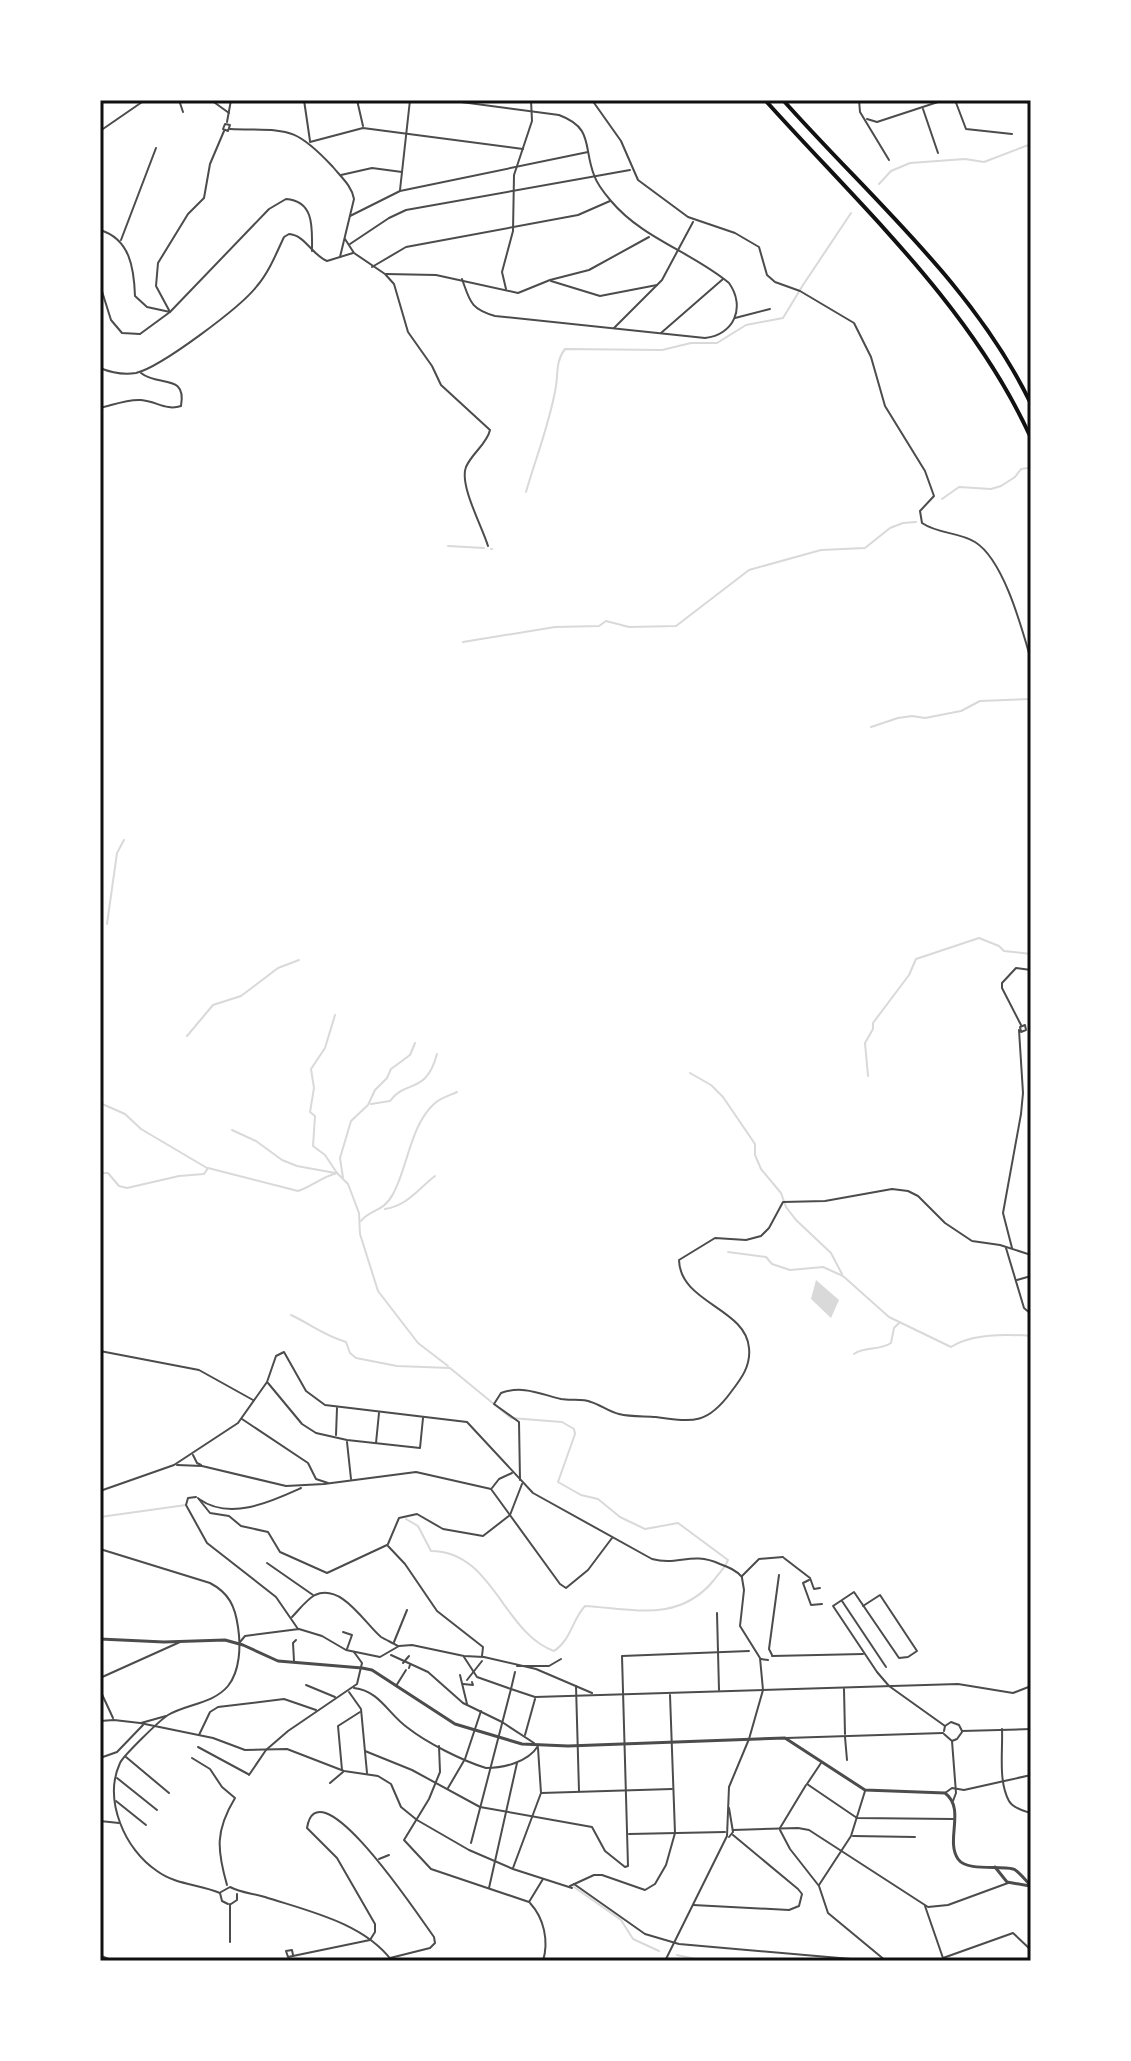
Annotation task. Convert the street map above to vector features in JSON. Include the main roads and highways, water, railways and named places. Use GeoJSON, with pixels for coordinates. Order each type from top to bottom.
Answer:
{"type":"FeatureCollection","features":[{"type":"Feature","properties":{"kind":"highway"},"geometry":{"type":"LineString","coordinates":[[765,100],[943,297],[988,357],[1016,404],[1031,438]]}},
{"type":"Feature","properties":{"kind":"highway"},"geometry":{"type":"LineString","coordinates":[[783,100],[904,229],[965,301],[1031,401]]}},
{"type":"Feature","properties":{"kind":"waterway"},"geometry":{"type":"LineString","coordinates":[[879,184],[891,171],[910,163],[965,159],[984,162],[1031,144]]}},
{"type":"Feature","properties":{"kind":"waterway"},"geometry":{"type":"LineString","coordinates":[[526,492],[565,349],[662,350],[691,343],[717,343],[746,325],[783,318],[851,213]]}},
{"type":"Feature","properties":{"kind":"waterway"},"geometry":{"type":"LineString","coordinates":[[942,499],[959,487],[991,489],[1001,486],[1021,469],[1028,468]]}},
{"type":"Feature","properties":{"kind":"waterway"},"geometry":{"type":"LineString","coordinates":[[463,642],[555,627],[599,626],[606,621],[629,627],[676,626],[749,570],[821,550],[865,548],[890,528],[916,522]]}},
{"type":"Feature","properties":{"kind":"waterway"},"geometry":{"type":"LineString","coordinates":[[448,546],[484,548]]}},
{"type":"Feature","properties":{"kind":"waterway"},"geometry":{"type":"LineString","coordinates":[[871,727],[898,718],[925,718],[961,711],[980,701],[1031,699]]}},
{"type":"Feature","properties":{"kind":"waterway"},"geometry":{"type":"LineString","coordinates":[[107,924],[117,853],[124,840]]}},
{"type":"Feature","properties":{"kind":"waterway"},"geometry":{"type":"LineString","coordinates":[[868,1076],[865,1043],[873,1023],[909,975],[916,959],[979,938],[1004,951],[1031,954]]}},
{"type":"Feature","properties":{"kind":"waterway"},"geometry":{"type":"LineString","coordinates":[[187,1036],[213,1005],[241,996],[278,968],[299,960]]}},
{"type":"Feature","properties":{"kind":"waterway"},"geometry":{"type":"LineString","coordinates":[[335,1015],[325,1048],[311,1069],[314,1088],[310,1112],[315,1116],[313,1146],[325,1155],[348,1184],[359,1213],[360,1234],[378,1291],[418,1343],[448,1366]]}},
{"type":"Feature","properties":{"kind":"waterway"},"geometry":{"type":"LineString","coordinates":[[343,1178],[340,1158],[351,1121],[368,1105],[391,1069],[410,1055],[415,1043]]}},
{"type":"Feature","properties":{"kind":"waterway"},"geometry":{"type":"LineString","coordinates":[[371,1104],[390,1101],[396,1094],[422,1081],[437,1054]]}},
{"type":"Feature","properties":{"kind":"waterway"},"geometry":{"type":"LineString","coordinates":[[690,1073],[711,1085],[723,1097],[755,1144],[755,1155],[761,1169],[781,1193],[786,1207],[831,1253],[842,1274]]}},
{"type":"Feature","properties":{"kind":"waterway"},"geometry":{"type":"LineString","coordinates":[[361,1221],[385,1205],[393,1194],[415,1134],[427,1112],[437,1101],[457,1092]]}},
{"type":"Feature","properties":{"kind":"waterway"},"geometry":{"type":"LineString","coordinates":[[100,1103],[125,1114],[141,1129],[207,1168]]}},
{"type":"Feature","properties":{"kind":"waterway"},"geometry":{"type":"LineString","coordinates":[[232,1130],[256,1141],[282,1160],[335,1173]]}},
{"type":"Feature","properties":{"kind":"waterway"},"geometry":{"type":"LineString","coordinates":[[100,1173],[108,1173],[119,1186],[127,1188],[179,1176],[204,1174],[208,1168],[298,1191],[337,1173]]}},
{"type":"Feature","properties":{"kind":"waterway"},"geometry":{"type":"LineString","coordinates":[[385,1209],[406,1200],[435,1176]]}},
{"type":"Feature","properties":{"kind":"waterway"},"geometry":{"type":"LineString","coordinates":[[728,1252],[766,1257],[772,1264],[790,1270],[823,1267],[843,1276],[889,1317],[951,1347],[979,1337],[1031,1336]]}},
{"type":"Feature","properties":{"kind":"waterway"},"geometry":{"type":"LineString","coordinates":[[291,1315],[346,1342],[350,1353],[356,1358],[397,1366],[450,1368],[511,1418],[562,1422],[574,1429],[575,1434],[558,1482],[581,1495],[598,1499],[620,1517],[645,1529],[678,1523],[728,1560],[714,1580],[686,1603],[654,1610],[585,1606],[564,1641],[554,1651],[537,1642],[522,1628],[484,1578],[469,1564],[452,1555],[431,1551],[418,1526],[406,1519]]}},
{"type":"Feature","properties":{"kind":"waterway"},"geometry":{"type":"LineString","coordinates":[[854,1354],[891,1343],[894,1328],[899,1323]]}},
{"type":"Feature","properties":{"kind":"waterway"},"geometry":{"type":"LineString","coordinates":[[100,1517],[186,1505]]}},
{"type":"Feature","properties":{"kind":"waterway"},"geometry":{"type":"LineString","coordinates":[[574,1887],[621,1920],[633,1939],[659,1951]]}},
{"type":"Feature","properties":{"kind":"waterway"},"geometry":{"type":"LineString","coordinates":[[677,1955],[705,1961]]}}]}
